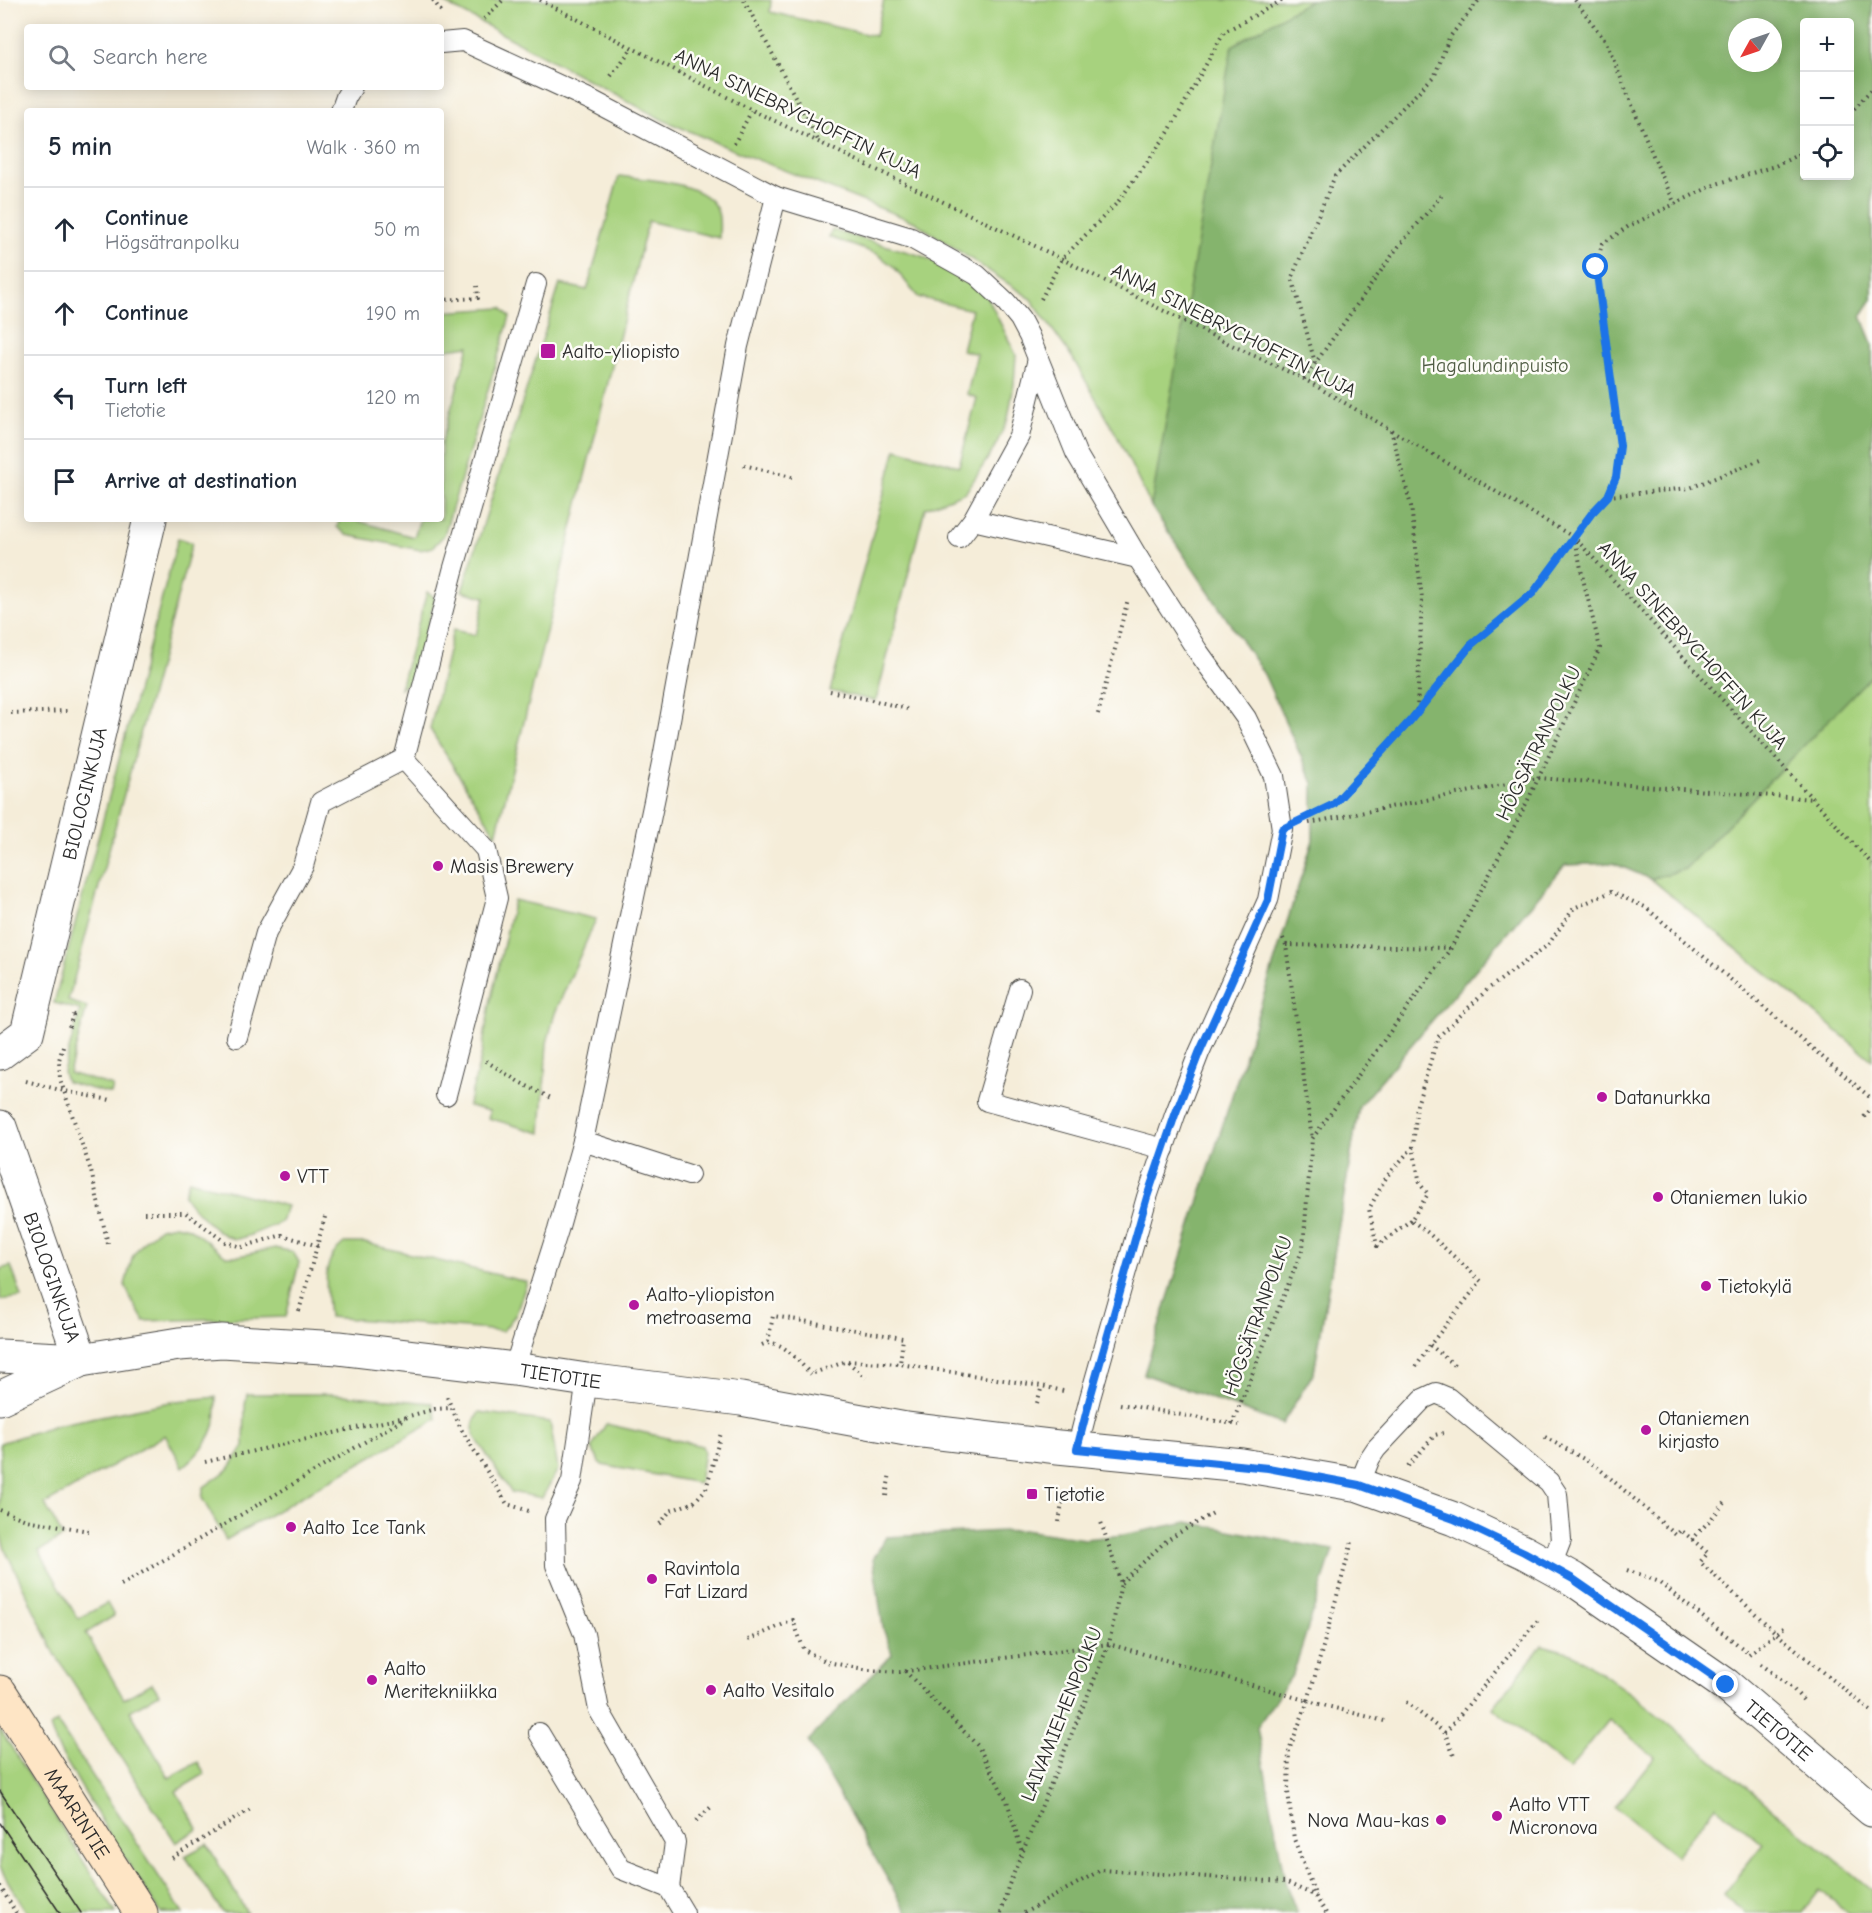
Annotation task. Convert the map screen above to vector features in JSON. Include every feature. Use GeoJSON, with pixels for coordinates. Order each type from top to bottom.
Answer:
{"type":"FeatureCollection","features":[{"type":"Feature","properties":{"kind":"street","name":"BIOLOGINKUJA"},"geometry":{"type":"LineString","coordinates":[[0,1053],[27,1034],[149,522]]}},
{"type":"Feature","properties":{"kind":"street","name":"BIOLOGINKUJA"},"geometry":{"type":"LineString","coordinates":[[0,1127],[81,1360]]}},
{"type":"Feature","properties":{"kind":"street","name":"TIETOTIE"},"geometry":{"type":"LineString","coordinates":[[0,1356],[81,1360],[179,1344],[222,1341],[339,1348],[741,1399],[906,1429],[1242,1465],[1359,1485],[1454,1519],[1551,1566],[1602,1598],[1726,1685],[1872,1810]]}},
{"type":"Feature","properties":{"kind":"street","name":"TIETOTIE"},"geometry":{"type":"LineString","coordinates":[[0,1398],[81,1360]]}},
{"type":"Feature","properties":{"kind":"street","name":"MAARINTIE"},"geometry":{"type":"LineString","coordinates":[[0,1677],[7,1702],[141,1913]]}},
{"type":"Feature","properties":{"kind":"lane"},"geometry":{"type":"LineString","coordinates":[[444,43],[463,41],[593,101],[776,196],[911,238],[977,275],[1006,302],[1020,319],[1076,453],[1138,558],[1197,650],[1246,718],[1274,776],[1282,829],[1268,900],[1199,1053],[1175,1115],[1147,1197],[1077,1449]]}},
{"type":"Feature","properties":{"kind":"lane"},"geometry":{"type":"LineString","coordinates":[[342,108],[350,90]]}},
{"type":"Feature","properties":{"kind":"lane"},"geometry":{"type":"LineString","coordinates":[[514,1369],[558,1230],[583,1141],[663,758],[738,346],[776,196]]}},
{"type":"Feature","properties":{"kind":"lane"},"geometry":{"type":"LineString","coordinates":[[237,1037],[266,933],[303,866],[321,801],[404,759],[453,571],[536,284]]}},
{"type":"Feature","properties":{"kind":"lane"},"geometry":{"type":"LineString","coordinates":[[958,538],[973,520],[1018,436],[1038,359]]}},
{"type":"Feature","properties":{"kind":"lane"},"geometry":{"type":"LineString","coordinates":[[973,520],[1138,558]]}},
{"type":"Feature","properties":{"kind":"lane"},"geometry":{"type":"LineString","coordinates":[[404,759],[486,850],[497,898],[446,1095]]}},
{"type":"Feature","properties":{"kind":"lane"},"geometry":{"type":"LineString","coordinates":[[1020,989],[987,1101],[1164,1149]]}},
{"type":"Feature","properties":{"kind":"lane"},"geometry":{"type":"LineString","coordinates":[[583,1141],[689,1175]]}},
{"type":"Feature","properties":{"kind":"lane"},"geometry":{"type":"LineString","coordinates":[[587,1380],[572,1480],[555,1519],[556,1565],[584,1634],[599,1710],[675,1842],[669,1888]]}},
{"type":"Feature","properties":{"kind":"lane"},"geometry":{"type":"LineString","coordinates":[[1359,1485],[1370,1458],[1422,1400],[1436,1393],[1448,1398],[1549,1482],[1557,1494],[1560,1507],[1561,1540],[1551,1566]]}},
{"type":"Feature","properties":{"kind":"lane"},"geometry":{"type":"LineString","coordinates":[[539,1733],[621,1869],[669,1888],[684,1913]]}},
{"type":"Feature","properties":{"kind":"path"},"geometry":{"type":"LineString","coordinates":[[481,23],[502,0]]}},
{"type":"Feature","properties":{"kind":"path","name":"ANNA SINEBRYCHOFFIN KUJA"},"geometry":{"type":"LineString","coordinates":[[540,0],[752,110],[819,140],[1304,379],[1575,538],[1872,864]]}},
{"type":"Feature","properties":{"kind":"path"},"geometry":{"type":"LineString","coordinates":[[744,0],[819,140]]}},
{"type":"Feature","properties":{"kind":"path"},"geometry":{"type":"LineString","coordinates":[[1062,259],[1118,202],[1168,133],[1224,32],[1283,0]]}},
{"type":"Feature","properties":{"kind":"path"},"geometry":{"type":"LineString","coordinates":[[1315,363],[1292,277],[1335,176],[1435,75],[1449,38],[1479,0]]}},
{"type":"Feature","properties":{"kind":"path"},"geometry":{"type":"LineString","coordinates":[[1575,0],[1605,42],[1675,204]]}},
{"type":"Feature","properties":{"kind":"path"},"geometry":{"type":"LineString","coordinates":[[1854,109],[1872,89]]}},
{"type":"Feature","properties":{"kind":"path"},"geometry":{"type":"LineString","coordinates":[[721,168],[752,110]]}},
{"type":"Feature","properties":{"kind":"path"},"geometry":{"type":"LineString","coordinates":[[1282,829],[1334,804],[1417,711],[1471,645],[1533,593],[1592,513],[1608,496],[1616,477],[1620,446],[1596,267],[1602,244],[1629,226],[1716,184],[1775,166],[1800,154]]}},
{"type":"Feature","properties":{"kind":"path"},"geometry":{"type":"LineString","coordinates":[[1304,379],[1398,247],[1443,194]]}},
{"type":"Feature","properties":{"kind":"path"},"geometry":{"type":"LineString","coordinates":[[444,300],[478,298],[477,286]]}},
{"type":"Feature","properties":{"kind":"path"},"geometry":{"type":"LineString","coordinates":[[1391,430],[1411,506],[1422,599],[1417,711]]}},
{"type":"Feature","properties":{"kind":"path"},"geometry":{"type":"LineString","coordinates":[[1608,496],[1690,488],[1760,460]]}},
{"type":"Feature","properties":{"kind":"path"},"geometry":{"type":"LineString","coordinates":[[771,472],[795,478]]}},
{"type":"Feature","properties":{"kind":"path","name":"HÖGSÄTRANPOLKU"},"geometry":{"type":"LineString","coordinates":[[1232,1424],[1303,1248],[1312,1139],[1451,948],[1538,778],[1600,648],[1575,538]]}},
{"type":"Feature","properties":{"kind":"path"},"geometry":{"type":"LineString","coordinates":[[1098,714],[1138,558]]}},
{"type":"Feature","properties":{"kind":"path"},"geometry":{"type":"LineString","coordinates":[[830,692],[908,709]]}},
{"type":"Feature","properties":{"kind":"path"},"geometry":{"type":"LineString","coordinates":[[11,713],[76,710]]}},
{"type":"Feature","properties":{"kind":"path"},"geometry":{"type":"LineString","coordinates":[[1282,829],[1538,778],[1814,799]]}},
{"type":"Feature","properties":{"kind":"path"},"geometry":{"type":"LineString","coordinates":[[1413,1147],[1387,1176],[1369,1209],[1377,1246],[1411,1220],[1428,1194],[1420,1184],[1413,1147],[1417,1105],[1438,1037],[1488,988],[1548,945],[1574,908],[1611,892],[1645,907],[1872,1099]]}},
{"type":"Feature","properties":{"kind":"path"},"geometry":{"type":"LineString","coordinates":[[1268,900],[1286,945],[1312,1139]]}},
{"type":"Feature","properties":{"kind":"path"},"geometry":{"type":"LineString","coordinates":[[1286,945],[1451,948]]}},
{"type":"Feature","properties":{"kind":"path"},"geometry":{"type":"LineString","coordinates":[[65,1011],[73,1014],[59,1060],[60,1079],[91,1171],[108,1244]]}},
{"type":"Feature","properties":{"kind":"path"},"geometry":{"type":"LineString","coordinates":[[481,1057],[519,1082],[553,1099]]}},
{"type":"Feature","properties":{"kind":"path"},"geometry":{"type":"LineString","coordinates":[[27,1081],[110,1100]]}},
{"type":"Feature","properties":{"kind":"path"},"geometry":{"type":"LineString","coordinates":[[1864,1117],[1872,1108]]}},
{"type":"Feature","properties":{"kind":"path"},"geometry":{"type":"LineString","coordinates":[[144,1213],[186,1213],[225,1242],[243,1247],[282,1235],[318,1246]]}},
{"type":"Feature","properties":{"kind":"path"},"geometry":{"type":"LineString","coordinates":[[297,1320],[326,1217]]}},
{"type":"Feature","properties":{"kind":"path"},"geometry":{"type":"LineString","coordinates":[[1411,1220],[1481,1281],[1430,1345],[1411,1374]]}},
{"type":"Feature","properties":{"kind":"path"},"geometry":{"type":"LineString","coordinates":[[768,1342],[773,1316],[903,1338],[900,1364]]}},
{"type":"Feature","properties":{"kind":"path"},"geometry":{"type":"LineString","coordinates":[[762,1345],[768,1342],[779,1344],[811,1374]]}},
{"type":"Feature","properties":{"kind":"path"},"geometry":{"type":"LineString","coordinates":[[847,1361],[866,1378]]}},
{"type":"Feature","properties":{"kind":"path"},"geometry":{"type":"LineString","coordinates":[[1037,1402],[1042,1386]]}},
{"type":"Feature","properties":{"kind":"path"},"geometry":{"type":"LineString","coordinates":[[446,1393],[461,1429],[507,1504],[555,1519]]}},
{"type":"Feature","properties":{"kind":"path"},"geometry":{"type":"LineString","coordinates":[[205,1462],[435,1409],[451,1408]]}},
{"type":"Feature","properties":{"kind":"path"},"geometry":{"type":"LineString","coordinates":[[121,1585],[409,1416]]}},
{"type":"Feature","properties":{"kind":"path"},"geometry":{"type":"LineString","coordinates":[[1403,1471],[1435,1435],[1444,1432],[1452,1434]]}},
{"type":"Feature","properties":{"kind":"path"},"geometry":{"type":"LineString","coordinates":[[660,1524],[670,1511],[694,1502],[706,1489],[721,1433]]}},
{"type":"Feature","properties":{"kind":"path"},"geometry":{"type":"LineString","coordinates":[[1596,1466],[1676,1535],[1681,1530],[1708,1553],[1700,1562],[1776,1632],[1872,1712]]}},
{"type":"Feature","properties":{"kind":"path"},"geometry":{"type":"LineString","coordinates":[[886,1496],[890,1473]]}},
{"type":"Feature","properties":{"kind":"path"},"geometry":{"type":"LineString","coordinates":[[1059,1522],[1063,1497]]}},
{"type":"Feature","properties":{"kind":"path"},"geometry":{"type":"LineString","coordinates":[[1692,1540],[1725,1503]]}},
{"type":"Feature","properties":{"kind":"path"},"geometry":{"type":"LineString","coordinates":[[0,1510],[26,1520],[89,1532]]}},
{"type":"Feature","properties":{"kind":"path"},"geometry":{"type":"LineString","coordinates":[[1121,1583],[1167,1540],[1213,1513]]}},
{"type":"Feature","properties":{"kind":"path","name":"LAIVAMIEHENPOLKU"},"geometry":{"type":"LineString","coordinates":[[1000,1913],[1008,1887],[1109,1644],[1121,1583],[1101,1522]]}},
{"type":"Feature","properties":{"kind":"path"},"geometry":{"type":"LineString","coordinates":[[1326,1913],[1316,1897],[1294,1839],[1288,1792],[1289,1750],[1308,1701],[1353,1538]]}},
{"type":"Feature","properties":{"kind":"path"},"geometry":{"type":"LineString","coordinates":[[748,1640],[793,1620],[804,1650],[827,1662],[869,1670],[905,1671],[1109,1644],[1388,1722]]}},
{"type":"Feature","properties":{"kind":"path"},"geometry":{"type":"LineString","coordinates":[[1444,1733],[1538,1620]]}},
{"type":"Feature","properties":{"kind":"path"},"geometry":{"type":"LineString","coordinates":[[1749,1654],[1786,1626]]}},
{"type":"Feature","properties":{"kind":"path"},"geometry":{"type":"LineString","coordinates":[[905,1671],[978,1746],[1007,1801],[1022,1853]]}},
{"type":"Feature","properties":{"kind":"path"},"geometry":{"type":"LineString","coordinates":[[1406,1702],[1444,1733],[1454,1756]]}},
{"type":"Feature","properties":{"kind":"path"},"geometry":{"type":"LineString","coordinates":[[172,1858],[252,1808]]}},
{"type":"Feature","properties":{"kind":"path"},"geometry":{"type":"LineString","coordinates":[[1024,1913],[1101,1870],[1285,1882],[1316,1897]]}},
{"type":"Feature","properties":{"kind":"path"},"geometry":{"type":"LineString","coordinates":[[0,1886],[16,1913]]}},
{"type":"Feature","properties":{"kind":"green space","name":"Hagalundinpuisto"},"geometry":{"type":"Polygon","coordinates":[[[439,0],[771,0],[770,12],[875,36],[884,0],[1872,0],[1872,299],[1861,316],[1872,344],[1872,1060],[1651,879],[1613,863],[1565,865],[1359,1106],[1314,1372],[1282,1424],[1144,1374],[1313,840],[1313,783],[1264,674],[1151,506],[1116,434],[1072,357],[1030,298],[915,222],[663,120],[439,0]]]}},
{"type":"Feature","properties":{"kind":"green space","name":"Hagalundinpuisto"},"geometry":{"type":"Polygon","coordinates":[[[1310,0],[1872,0],[1872,299],[1861,316],[1872,344],[1872,675],[1685,869],[1651,879],[1613,863],[1565,865],[1359,1106],[1314,1372],[1282,1424],[1144,1374],[1313,840],[1313,783],[1264,674],[1151,506],[1232,46],[1310,0]]]}},
{"type":"Feature","properties":{"kind":"green space"},"geometry":{"type":"Polygon","coordinates":[[[619,176],[674,184],[700,193],[710,200],[717,210],[719,238],[648,221],[496,835],[430,729],[453,630],[476,635],[485,597],[462,591],[560,284],[587,290],[619,176]]]}},
{"type":"Feature","properties":{"kind":"green space"},"geometry":{"type":"Polygon","coordinates":[[[832,230],[922,256],[961,274],[988,298],[1016,355],[1008,419],[994,449],[966,492],[925,508],[876,701],[830,691],[896,449],[959,466],[977,398],[967,394],[977,354],[962,350],[972,310],[918,297],[894,267],[877,254],[829,237],[832,230]]]}},
{"type":"Feature","properties":{"kind":"green space"},"geometry":{"type":"Polygon","coordinates":[[[502,308],[510,317],[444,535],[433,547],[420,550],[347,535],[337,527],[339,522],[362,522],[414,537],[419,522],[444,522],[444,434],[469,346],[444,350],[444,312],[502,308]]]}},
{"type":"Feature","properties":{"kind":"green space"},"geometry":{"type":"Polygon","coordinates":[[[178,538],[192,543],[68,1001],[87,1007],[69,1073],[113,1086],[111,1094],[66,1082],[63,1072],[80,1010],[54,1003],[178,538]]]}},
{"type":"Feature","properties":{"kind":"green space"},"geometry":{"type":"Polygon","coordinates":[[[427,592],[435,599],[414,676],[400,688],[427,592]]]}},
{"type":"Feature","properties":{"kind":"green space"},"geometry":{"type":"Polygon","coordinates":[[[514,900],[596,919],[555,1013],[547,1043],[541,1133],[488,1118],[490,1111],[468,1106],[481,1057],[490,1003],[514,900]]]}},
{"type":"Feature","properties":{"kind":"green space"},"geometry":{"type":"Polygon","coordinates":[[[189,1180],[287,1206],[281,1222],[235,1239],[214,1228],[188,1201],[184,1195],[189,1180]]]}},
{"type":"Feature","properties":{"kind":"green space"},"geometry":{"type":"Polygon","coordinates":[[[175,1225],[189,1228],[226,1256],[239,1256],[275,1248],[293,1252],[299,1262],[286,1317],[144,1321],[125,1285],[133,1255],[145,1240],[160,1228],[175,1225]]]}},
{"type":"Feature","properties":{"kind":"green space"},"geometry":{"type":"Polygon","coordinates":[[[344,1243],[365,1243],[527,1282],[516,1314],[503,1331],[329,1317],[326,1286],[328,1267],[336,1250],[344,1243]]]}},
{"type":"Feature","properties":{"kind":"green space"},"geometry":{"type":"Polygon","coordinates":[[[11,1266],[22,1297],[0,1300],[0,1269],[11,1266]]]}},
{"type":"Feature","properties":{"kind":"green space"},"geometry":{"type":"Polygon","coordinates":[[[247,1394],[331,1394],[432,1403],[437,1419],[226,1540],[202,1498],[204,1487],[229,1469],[244,1446],[247,1394]]]}},
{"type":"Feature","properties":{"kind":"green space"},"geometry":{"type":"Polygon","coordinates":[[[216,1397],[215,1422],[211,1435],[198,1453],[183,1467],[165,1435],[45,1504],[63,1537],[39,1551],[78,1619],[107,1603],[114,1616],[86,1633],[124,1699],[152,1683],[159,1694],[130,1711],[169,1778],[198,1762],[205,1774],[176,1791],[198,1829],[176,1843],[55,1654],[5,1549],[0,1533],[0,1443],[56,1425],[176,1401],[216,1397]]]}},
{"type":"Feature","properties":{"kind":"green space"},"geometry":{"type":"Polygon","coordinates":[[[479,1412],[550,1422],[558,1469],[542,1498],[511,1492],[474,1435],[474,1422],[479,1412]]]}},
{"type":"Feature","properties":{"kind":"green space"},"geometry":{"type":"Polygon","coordinates":[[[606,1424],[702,1446],[704,1452],[699,1483],[602,1465],[591,1448],[606,1424]]]}},
{"type":"Feature","properties":{"kind":"green space"},"geometry":{"type":"Polygon","coordinates":[[[1187,1522],[1333,1550],[1293,1674],[1257,1727],[1285,1882],[1297,1913],[907,1913],[808,1741],[892,1654],[883,1628],[873,1559],[886,1537],[1023,1530],[1085,1539],[1123,1535],[1187,1522]]]}},
{"type":"Feature","properties":{"kind":"green space"},"geometry":{"type":"Polygon","coordinates":[[[1542,1645],[1572,1653],[1638,1699],[1872,1890],[1872,1913],[1848,1913],[1820,1890],[1802,1913],[1746,1913],[1723,1894],[1763,1844],[1716,1806],[1676,1856],[1615,1807],[1655,1757],[1609,1720],[1569,1769],[1493,1708],[1542,1645]]]}},
{"type":"Feature","properties":{"kind":"green space"},"geometry":{"type":"Polygon","coordinates":[[[57,1722],[183,1913],[161,1913],[117,1847],[57,1746],[50,1727],[57,1722]]]}},
{"type":"Feature","properties":{"kind":"green space"},"geometry":{"type":"Polygon","coordinates":[[[0,1729],[116,1913],[27,1913],[0,1868],[0,1729]]]}},
{"type":"Feature","properties":{"kind":"green space"},"geometry":{"type":"Polygon","coordinates":[[[207,1844],[247,1913],[223,1913],[185,1856],[207,1844]]]}},
{"type":"Feature","properties":{"kind":"tram line"},"geometry":{"type":"LineString","coordinates":[[0,1791],[81,1913]]}},
{"type":"Feature","properties":{"kind":"tram line"},"geometry":{"type":"LineString","coordinates":[[0,1823],[60,1913]]}},
{"type":"Feature","properties":{"kind":"place","name":"Aalto-yliopisto"},"geometry":{"type":"Point","coordinates":[548,351]}},
{"type":"Feature","properties":{"kind":"place","name":"Masis Brewery"},"geometry":{"type":"Point","coordinates":[438,866]}},
{"type":"Feature","properties":{"kind":"place","name":"Datanurkka"},"geometry":{"type":"Point","coordinates":[1602,1097]}},
{"type":"Feature","properties":{"kind":"place","name":"VTT"},"geometry":{"type":"Point","coordinates":[285,1176]}},
{"type":"Feature","properties":{"kind":"place","name":"Otaniemen lukio"},"geometry":{"type":"Point","coordinates":[1658,1197]}},
{"type":"Feature","properties":{"kind":"place","name":"Tietokylä"},"geometry":{"type":"Point","coordinates":[1706,1286]}},
{"type":"Feature","properties":{"kind":"place","name":"Aalto-yliopiston metroasema"},"geometry":{"type":"Point","coordinates":[634,1305]}},
{"type":"Feature","properties":{"kind":"place","name":"Otaniemen kirjasto"},"geometry":{"type":"Point","coordinates":[1646,1430]}},
{"type":"Feature","properties":{"kind":"place","name":"Tietotie"},"geometry":{"type":"Point","coordinates":[1032,1494]}},
{"type":"Feature","properties":{"kind":"place","name":"Aalto Ice Tank"},"geometry":{"type":"Point","coordinates":[291,1527]}},
{"type":"Feature","properties":{"kind":"place","name":"Ravintola Fat Lizard"},"geometry":{"type":"Point","coordinates":[652,1579]}},
{"type":"Feature","properties":{"kind":"place","name":"Aalto Meritekniikka"},"geometry":{"type":"Point","coordinates":[372,1680]}},
{"type":"Feature","properties":{"kind":"place","name":"Aalto Vesitalo"},"geometry":{"type":"Point","coordinates":[711,1690]}},
{"type":"Feature","properties":{"kind":"place","name":"Aalto VTT Micronova"},"geometry":{"type":"Point","coordinates":[1497,1816]}},
{"type":"Feature","properties":{"kind":"place","name":"Nova Mau-kas"},"geometry":{"type":"Point","coordinates":[1441,1820]}},
{"type":"Feature","properties":{"kind":"route"},"geometry":{"type":"LineString","coordinates":[[1596,267],[1620,446],[1616,477],[1608,496],[1592,513],[1533,593],[1471,645],[1410,721],[1334,804],[1282,829],[1268,900],[1199,1053],[1147,1197],[1077,1449],[1268,1468],[1359,1485],[1454,1519],[1524,1552],[1573,1579],[1726,1685]]}}]}
